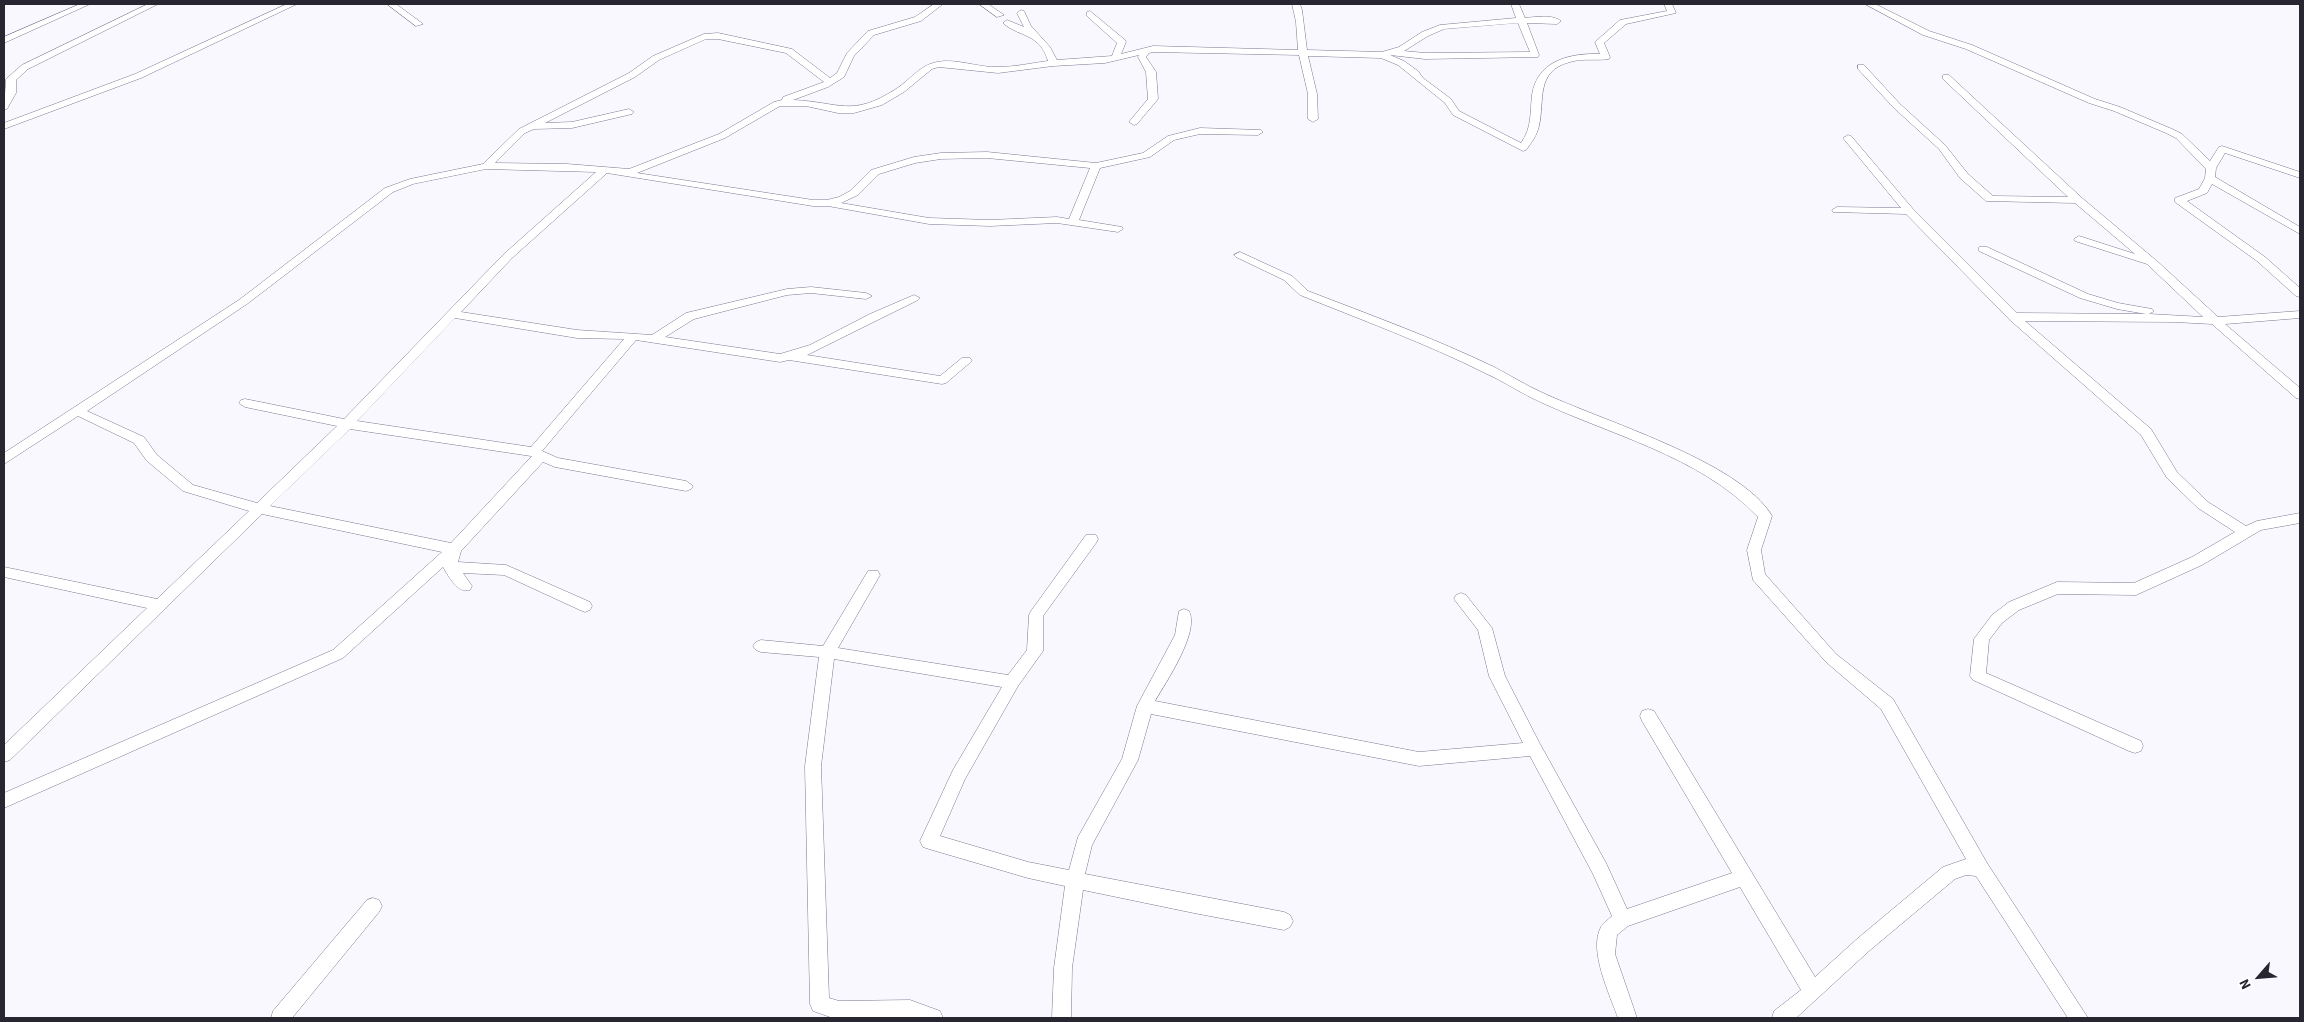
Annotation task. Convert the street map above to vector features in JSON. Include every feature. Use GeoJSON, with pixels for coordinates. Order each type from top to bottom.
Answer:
{"type":"FeatureCollection","features":[{"type":"Feature","properties":{"kind":"street"},"geometry":{"type":"LineString","coordinates":[[4,40],[86,4]]}},
{"type":"Feature","properties":{"kind":"street"},"geometry":{"type":"LineString","coordinates":[[4,107],[11,92],[11,79],[25,67],[154,4]]}},
{"type":"Feature","properties":{"kind":"street"},"geometry":{"type":"LineString","coordinates":[[4,126],[138,76],[293,4]]}},
{"type":"Feature","properties":{"kind":"street"},"geometry":{"type":"LineString","coordinates":[[391,4],[419,24]]}},
{"type":"Feature","properties":{"kind":"street"},"geometry":{"type":"LineString","coordinates":[[4,755],[347,424],[508,256],[611,172],[630,172],[670,154],[722,136],[777,104],[830,82],[841,75],[850,55],[871,33],[918,18],[939,4]]}},
{"type":"Feature","properties":{"kind":"street"},"geometry":{"type":"LineString","coordinates":[[983,4],[1000,15]]}},
{"type":"Feature","properties":{"kind":"street"},"geometry":{"type":"LineString","coordinates":[[1296,4],[1301,15],[1303,53],[1315,102],[1313,119]]}},
{"type":"Feature","properties":{"kind":"street"},"geometry":{"type":"LineString","coordinates":[[777,104],[806,102],[838,110],[854,110],[879,103],[901,90],[929,67],[939,64],[998,70],[1053,63],[1105,60],[1146,50],[1425,56],[1534,55],[1523,30],[1522,20],[1515,4]]}},
{"type":"Feature","properties":{"kind":"street"},"geometry":{"type":"LineString","coordinates":[[1579,56],[1623,22],[1672,13],[1668,4]]}},
{"type":"Feature","properties":{"kind":"street"},"geometry":{"type":"LineString","coordinates":[[1869,4],[1926,32],[1969,47],[2092,101],[2117,109],[2179,136],[2210,173],[2300,231]]}},
{"type":"Feature","properties":{"kind":"street"},"geometry":{"type":"LineString","coordinates":[[1021,14],[1024,24],[1051,53],[1053,63]]}},
{"type":"Feature","properties":{"kind":"street"},"geometry":{"type":"LineString","coordinates":[[1090,14],[1122,42],[1116,56]]}},
{"type":"Feature","properties":{"kind":"street"},"geometry":{"type":"LineString","coordinates":[[1387,54],[1443,26],[1522,20],[1557,21]]}},
{"type":"Feature","properties":{"kind":"street"},"geometry":{"type":"LineString","coordinates":[[1007,23],[1034,35]]}},
{"type":"Feature","properties":{"kind":"street"},"geometry":{"type":"LineString","coordinates":[[486,166],[522,130],[632,76],[656,58],[704,37],[718,36],[789,51],[830,82]]}},
{"type":"Feature","properties":{"kind":"street"},"geometry":{"type":"LineString","coordinates":[[1387,54],[1415,73],[1420,80],[1448,102],[1456,113],[1523,148],[1534,131],[1538,87],[1544,76],[1551,68],[1564,60],[1579,56],[1606,57],[1599,42]]}},
{"type":"Feature","properties":{"kind":"street"},"geometry":{"type":"LineString","coordinates":[[1134,122],[1153,99],[1152,72],[1142,57],[1146,50]]}},
{"type":"Feature","properties":{"kind":"street"},"geometry":{"type":"LineString","coordinates":[[1860,67],[1897,106],[1942,147],[1964,176],[1990,199],[2078,200]]}},
{"type":"Feature","properties":{"kind":"street"},"geometry":{"type":"LineString","coordinates":[[1946,77],[2078,200],[2154,264],[2215,321],[2300,395]]}},
{"type":"Feature","properties":{"kind":"street"},"geometry":{"type":"LineString","coordinates":[[532,126],[572,125],[629,112]]}},
{"type":"Feature","properties":{"kind":"street"},"geometry":{"type":"LineString","coordinates":[[827,203],[854,193],[876,172],[884,168],[914,160],[941,156],[1016,157],[1096,166],[1146,156],[1171,138],[1200,131],[1258,132]]}},
{"type":"Feature","properties":{"kind":"street"},"geometry":{"type":"LineString","coordinates":[[1848,138],[1909,211],[1961,261],[2014,317],[2146,432],[2172,475],[2203,504],[2245,532]]}},
{"type":"Feature","properties":{"kind":"street"},"geometry":{"type":"LineString","coordinates":[[2300,175],[2222,149],[2203,191],[2179,200],[2262,259],[2300,294]]}},
{"type":"Feature","properties":{"kind":"street"},"geometry":{"type":"LineString","coordinates":[[4,459],[243,302],[389,190],[410,182],[486,166],[567,167],[611,172],[812,203],[827,203],[929,221],[990,224],[1073,221],[1118,229]]}},
{"type":"Feature","properties":{"kind":"street"},"geometry":{"type":"LineString","coordinates":[[1073,221],[1096,166]]}},
{"type":"Feature","properties":{"kind":"street"},"geometry":{"type":"LineString","coordinates":[[1838,210],[1909,211]]}},
{"type":"Feature","properties":{"kind":"street"},"geometry":{"type":"LineString","coordinates":[[2080,239],[2154,264]]}},
{"type":"Feature","properties":{"kind":"street"},"geometry":{"type":"LineString","coordinates":[[1983,249],[2084,296],[2118,306],[2175,318]]}},
{"type":"Feature","properties":{"kind":"street"},"geometry":{"type":"LineString","coordinates":[[1240,255],[1288,278],[1304,293],[1434,345],[1490,370],[1536,395],[1703,466],[1747,498],[1765,516],[1754,550],[1758,576],[1831,658],[1887,704],[1981,869],[2079,1018]]}},
{"type":"Feature","properties":{"kind":"street"},"geometry":{"type":"LineString","coordinates":[[654,340],[690,316],[787,292],[811,290],[866,296]]}},
{"type":"Feature","properties":{"kind":"street"},"geometry":{"type":"LineString","coordinates":[[791,357],[820,346],[870,318],[914,298]]}},
{"type":"Feature","properties":{"kind":"street"},"geometry":{"type":"LineString","coordinates":[[452,314],[577,334],[633,336],[942,380],[966,361]]}},
{"type":"Feature","properties":{"kind":"street"},"geometry":{"type":"LineString","coordinates":[[2014,317],[2175,318],[2215,321],[2300,314]]}},
{"type":"Feature","properties":{"kind":"street"},"geometry":{"type":"LineString","coordinates":[[4,801],[338,654],[454,549],[537,454],[633,336]]}},
{"type":"Feature","properties":{"kind":"street"},"geometry":{"type":"LineString","coordinates":[[245,403],[347,424],[537,454],[556,462],[686,486]]}},
{"type":"Feature","properties":{"kind":"street"},"geometry":{"type":"LineString","coordinates":[[77,410],[139,440],[152,458],[188,488],[260,509],[454,549]]}},
{"type":"Feature","properties":{"kind":"street"},"geometry":{"type":"LineString","coordinates":[[2135,746],[1978,676],[1982,640],[1997,619],[2014,606],[2057,588],[2136,590],[2196,561],[2257,526],[2300,518]]}},
{"type":"Feature","properties":{"kind":"street"},"geometry":{"type":"LineString","coordinates":[[1091,539],[1036,615],[1036,652],[1012,682],[1003,702],[959,775],[929,841],[1028,870],[1194,905],[1284,921]]}},
{"type":"Feature","properties":{"kind":"street"},"geometry":{"type":"LineString","coordinates":[[450,567],[454,549]]}},
{"type":"Feature","properties":{"kind":"street"},"geometry":{"type":"LineString","coordinates":[[450,567],[465,586]]}},
{"type":"Feature","properties":{"kind":"street"},"geometry":{"type":"LineString","coordinates":[[450,567],[506,570],[585,606]]}},
{"type":"Feature","properties":{"kind":"street"},"geometry":{"type":"LineString","coordinates":[[4,572],[160,605]]}},
{"type":"Feature","properties":{"kind":"street"},"geometry":{"type":"LineString","coordinates":[[873,575],[827,652],[812,766],[820,1004],[839,1011],[910,1009],[933,1018]]}},
{"type":"Feature","properties":{"kind":"street"},"geometry":{"type":"LineString","coordinates":[[1461,599],[1485,628],[1498,676],[1534,749],[1600,869],[1622,919]]}},
{"type":"Feature","properties":{"kind":"street"},"geometry":{"type":"LineString","coordinates":[[1062,1018],[1063,968],[1075,880],[1084,842],[1130,760],[1145,706],[1183,635],[1184,615]]}},
{"type":"Feature","properties":{"kind":"street"},"geometry":{"type":"LineString","coordinates":[[762,646],[827,652],[1012,682]]}},
{"type":"Feature","properties":{"kind":"street"},"geometry":{"type":"LineString","coordinates":[[1145,706],[1419,759],[1534,749]]}},
{"type":"Feature","properties":{"kind":"street"},"geometry":{"type":"LineString","coordinates":[[1648,716],[1814,992]]}},
{"type":"Feature","properties":{"kind":"street"},"geometry":{"type":"LineString","coordinates":[[1781,1018],[1814,992],[1863,946],[1950,873],[1966,868],[1981,869]]}},
{"type":"Feature","properties":{"kind":"street"},"geometry":{"type":"LineString","coordinates":[[1627,1018],[1606,954],[1608,931],[1622,919],[1745,878]]}},
{"type":"Feature","properties":{"kind":"street"},"geometry":{"type":"LineString","coordinates":[[280,1018],[373,906]]}}]}
